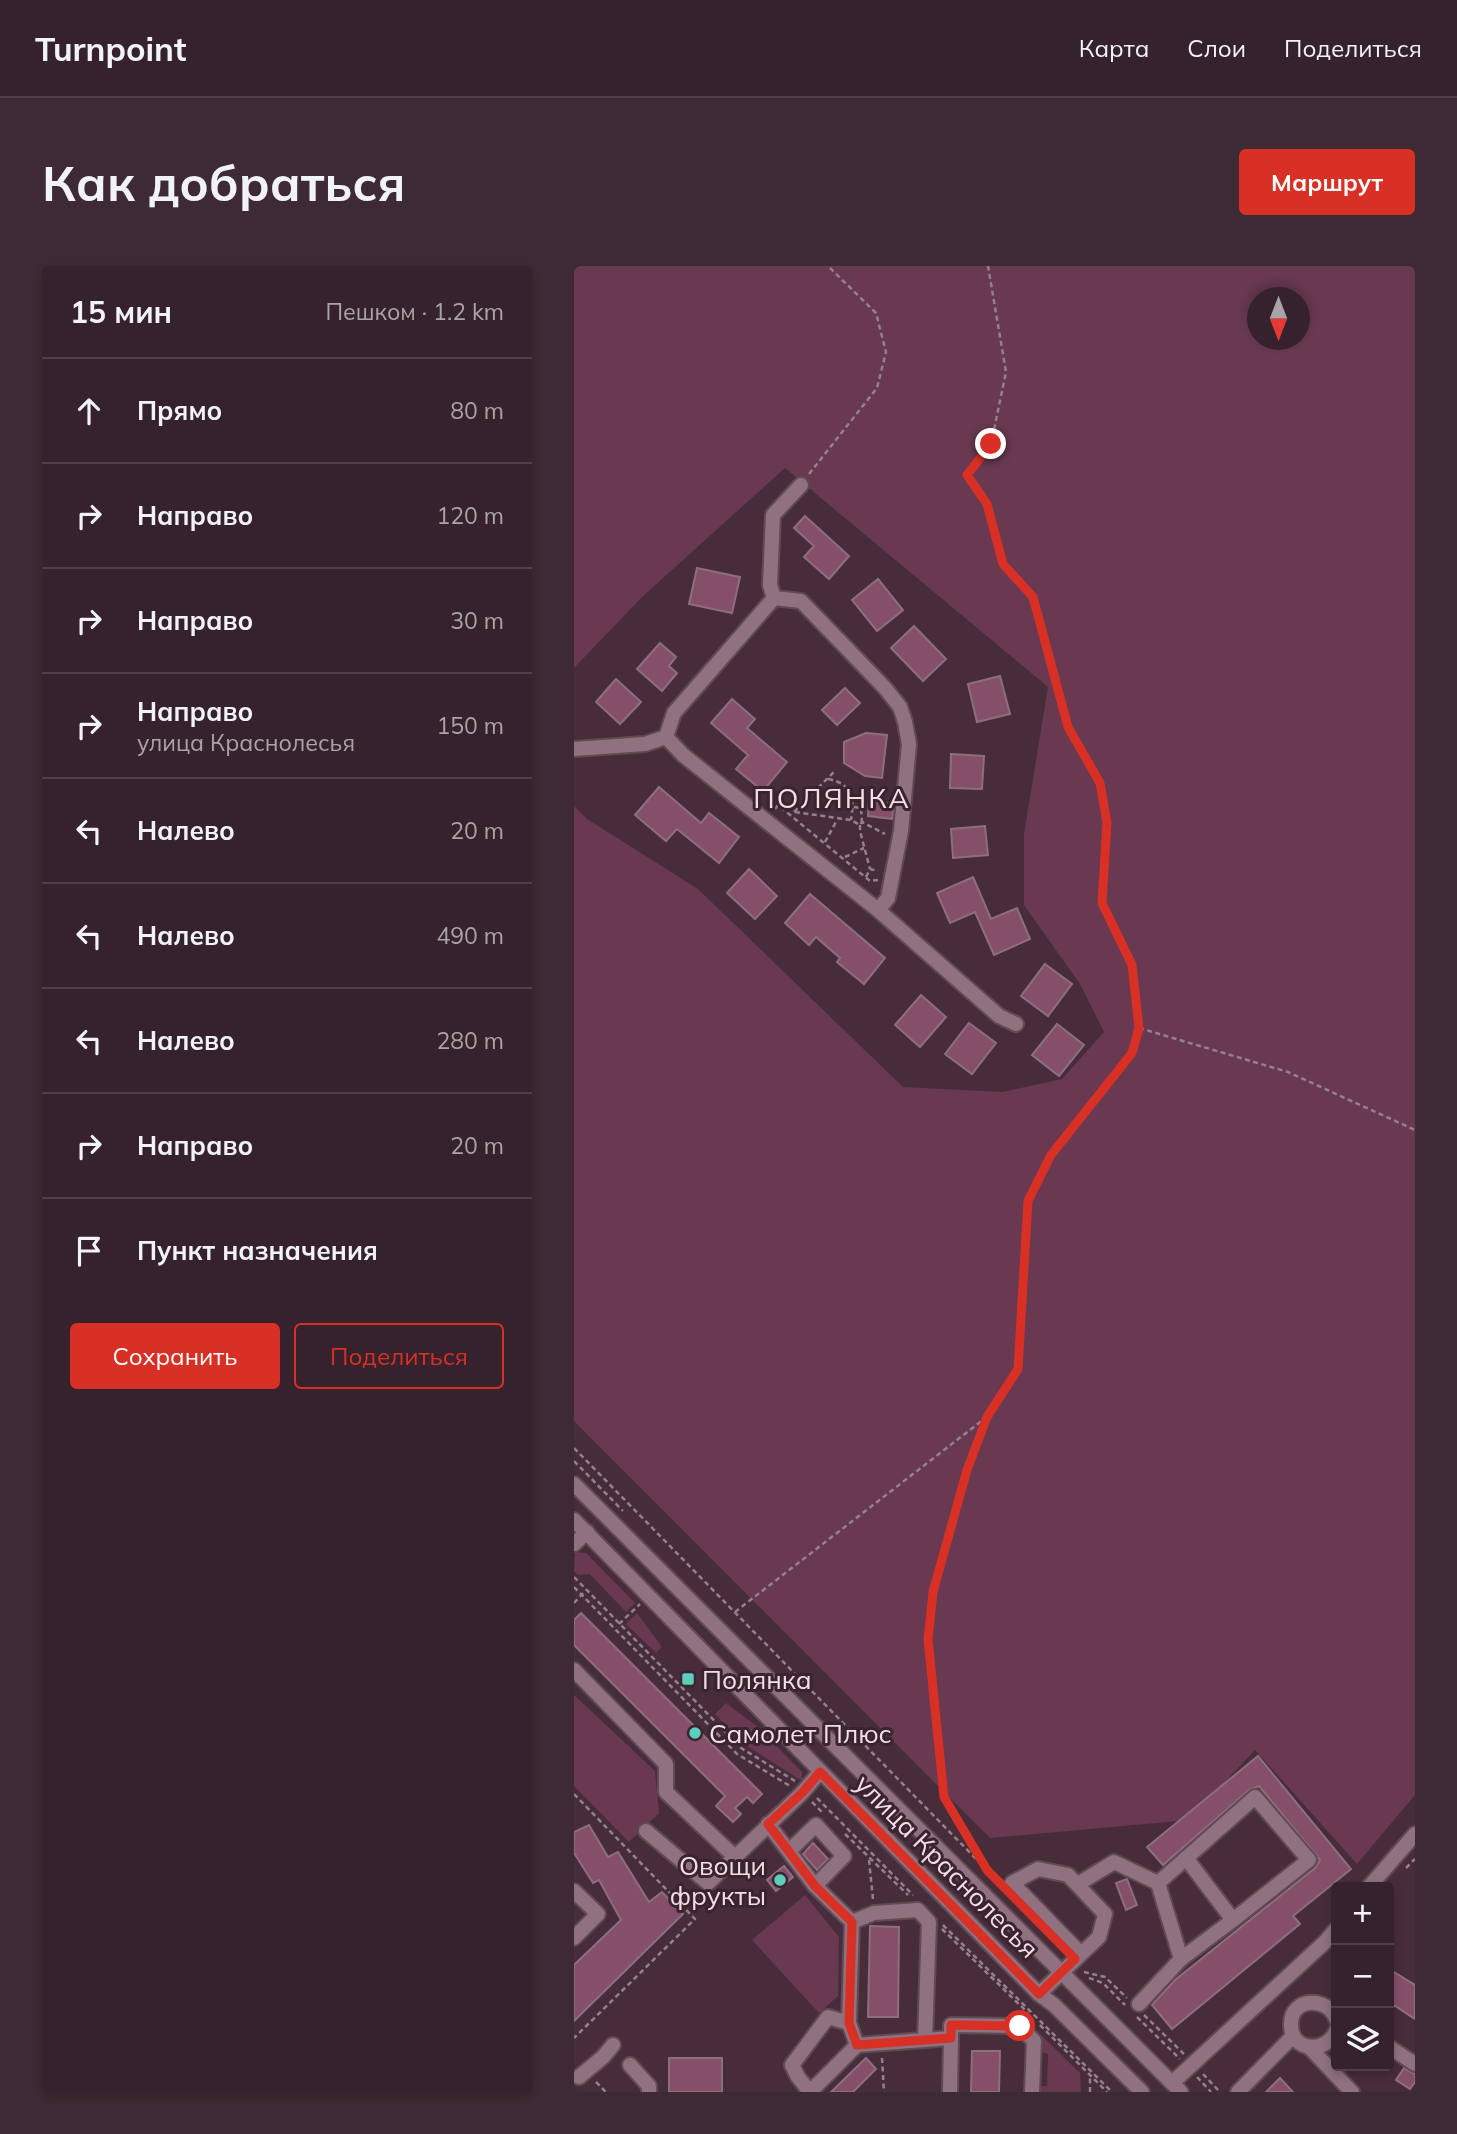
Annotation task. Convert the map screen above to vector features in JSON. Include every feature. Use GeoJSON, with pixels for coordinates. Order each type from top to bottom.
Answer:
{"type":"FeatureCollection","features":[{"type":"Feature","properties":{"kind":"street"},"geometry":{"type":"LineString","coordinates":[[774,597],[770,585],[773,515],[801,485]]}},
{"type":"Feature","properties":{"kind":"street"},"geometry":{"type":"LineString","coordinates":[[666,737],[674,713],[774,597]]}},
{"type":"Feature","properties":{"kind":"street"},"geometry":{"type":"LineString","coordinates":[[774,597],[800,601],[900,707],[909,744],[901,831],[888,898],[878,911]]}},
{"type":"Feature","properties":{"kind":"street"},"geometry":{"type":"LineString","coordinates":[[574,749],[645,744],[666,737]]}},
{"type":"Feature","properties":{"kind":"street"},"geometry":{"type":"LineString","coordinates":[[666,737],[683,755],[878,911],[999,1016],[1016,1024]]}},
{"type":"Feature","properties":{"kind":"street","name":"улица Краснолесья"},"geometry":{"type":"LineString","coordinates":[[574,1484],[1176,2087]]}},
{"type":"Feature","properties":{"kind":"street","name":"улица Краснолесья"},"geometry":{"type":"LineString","coordinates":[[574,1520],[1039,1994],[1054,2005],[1142,2092]]}},
{"type":"Feature","properties":{"kind":"street"},"geometry":{"type":"LineString","coordinates":[[574,1544],[586,1532]]}},
{"type":"Feature","properties":{"kind":"street"},"geometry":{"type":"LineString","coordinates":[[574,1670],[666,1764],[666,1792],[734,1857]]}},
{"type":"Feature","properties":{"kind":"street"},"geometry":{"type":"LineString","coordinates":[[646,1831],[708,1883],[802,1793],[820,1772]]}},
{"type":"Feature","properties":{"kind":"street"},"geometry":{"type":"LineString","coordinates":[[1139,2008],[1181,1959],[1309,1860],[1255,1797],[1158,1883]]}},
{"type":"Feature","properties":{"kind":"street"},"geometry":{"type":"LineString","coordinates":[[768,1824],[815,1886],[852,1922],[849,2023],[857,2045]]}},
{"type":"Feature","properties":{"kind":"street"},"geometry":{"type":"LineString","coordinates":[[789,1851],[816,1825],[844,1856],[815,1886]]}},
{"type":"Feature","properties":{"kind":"street"},"geometry":{"type":"LineString","coordinates":[[1373,1882],[1415,1834]]}},
{"type":"Feature","properties":{"kind":"street"},"geometry":{"type":"LineString","coordinates":[[1186,1858],[1233,1920]]}},
{"type":"Feature","properties":{"kind":"street"},"geometry":{"type":"LineString","coordinates":[[1078,1884],[1114,1861],[1158,1883],[1181,1959]]}},
{"type":"Feature","properties":{"kind":"street"},"geometry":{"type":"LineString","coordinates":[[1039,1994],[1060,1972],[1078,1957],[1099,1937],[1105,1914],[1068,1875],[1038,1869],[1012,1883],[1078,1957]]}},
{"type":"Feature","properties":{"kind":"street"},"geometry":{"type":"LineString","coordinates":[[574,1891],[598,1914],[574,1938]]}},
{"type":"Feature","properties":{"kind":"street"},"geometry":{"type":"LineString","coordinates":[[852,1922],[874,1913],[918,1910],[929,1922],[925,2040]]}},
{"type":"Feature","properties":{"kind":"street"},"geometry":{"type":"LineString","coordinates":[[1176,2087],[1192,2062],[1331,1934]]}},
{"type":"Feature","properties":{"kind":"street"},"geometry":{"type":"LineString","coordinates":[[1331,2011],[1325,2004],[1318,2002],[1304,2004],[1293,2014],[1293,2036],[1310,2048],[1352,2092]]}},
{"type":"Feature","properties":{"kind":"street"},"geometry":{"type":"LineString","coordinates":[[849,2023],[828,2017],[792,2065],[810,2092],[857,2045],[951,2038]]}},
{"type":"Feature","properties":{"kind":"street"},"geometry":{"type":"LineString","coordinates":[[950,2092],[951,2025],[1020,2026],[1034,2041],[1032,2092]]}},
{"type":"Feature","properties":{"kind":"street"},"geometry":{"type":"LineString","coordinates":[[1238,2092],[1293,2036]]}},
{"type":"Feature","properties":{"kind":"street"},"geometry":{"type":"LineString","coordinates":[[1310,2048],[1324,2046],[1331,2040]]}},
{"type":"Feature","properties":{"kind":"street"},"geometry":{"type":"LineString","coordinates":[[583,2092],[577,2074],[603,2057],[613,2045]]}},
{"type":"Feature","properties":{"kind":"street"},"geometry":{"type":"LineString","coordinates":[[1394,2050],[1415,2064]]}},
{"type":"Feature","properties":{"kind":"street"},"geometry":{"type":"LineString","coordinates":[[630,2065],[649,2086],[649,2092]]}},
{"type":"Feature","properties":{"kind":"path"},"geometry":{"type":"LineString","coordinates":[[801,485],[877,388],[886,352],[876,313],[828,266]]}},
{"type":"Feature","properties":{"kind":"path"},"geometry":{"type":"LineString","coordinates":[[987,1870],[944,1797],[928,1639],[933,1592],[967,1470],[987,1417],[1018,1369],[1028,1201],[1051,1155],[1132,1053],[1139,1028],[1132,965],[1102,903],[1107,823],[1100,783],[1068,727],[1033,597],[1003,564],[987,504],[967,475],[991,444],[1006,372],[988,266]]}},
{"type":"Feature","properties":{"kind":"path"},"geometry":{"type":"LineString","coordinates":[[793,814],[834,772]]}},
{"type":"Feature","properties":{"kind":"path"},"geometry":{"type":"LineString","coordinates":[[828,779],[842,783],[849,791],[854,807],[851,820]]}},
{"type":"Feature","properties":{"kind":"path"},"geometry":{"type":"LineString","coordinates":[[768,821],[778,805],[793,814],[870,881],[876,882],[879,879],[883,860]]}},
{"type":"Feature","properties":{"kind":"path"},"geometry":{"type":"LineString","coordinates":[[854,807],[861,808],[864,848],[870,869],[866,877]]}},
{"type":"Feature","properties":{"kind":"path"},"geometry":{"type":"LineString","coordinates":[[793,814],[851,820],[887,835]]}},
{"type":"Feature","properties":{"kind":"path"},"geometry":{"type":"LineString","coordinates":[[825,843],[837,820]]}},
{"type":"Feature","properties":{"kind":"path"},"geometry":{"type":"LineString","coordinates":[[844,859],[864,848]]}},
{"type":"Feature","properties":{"kind":"path"},"geometry":{"type":"LineString","coordinates":[[870,869],[880,873]]}},
{"type":"Feature","properties":{"kind":"path"},"geometry":{"type":"LineString","coordinates":[[1139,1028],[1288,1072],[1415,1130]]}},
{"type":"Feature","properties":{"kind":"path"},"geometry":{"type":"LineString","coordinates":[[735,1612],[987,1417]]}},
{"type":"Feature","properties":{"kind":"path"},"geometry":{"type":"LineString","coordinates":[[574,1448],[1004,1888]]}},
{"type":"Feature","properties":{"kind":"path"},"geometry":{"type":"LineString","coordinates":[[574,1603],[586,1591]]}},
{"type":"Feature","properties":{"kind":"path"},"geometry":{"type":"LineString","coordinates":[[574,1794],[695,1919],[574,2038]]}},
{"type":"Feature","properties":{"kind":"path"},"geometry":{"type":"LineString","coordinates":[[869,1851],[874,1913]]}},
{"type":"Feature","properties":{"kind":"path"},"geometry":{"type":"LineString","coordinates":[[1078,1957],[1086,1974],[1105,1976],[1220,2092]]}},
{"type":"Feature","properties":{"kind":"path"},"geometry":{"type":"LineString","coordinates":[[857,2045],[882,2058],[884,2092]]}},
{"type":"Feature","properties":{"kind":"path"},"geometry":{"type":"LineString","coordinates":[[1088,2066],[1090,2092]]}},
{"type":"Feature","properties":{"kind":"shaded area"},"geometry":{"type":"Polygon","coordinates":[[[574,266],[1415,266],[1415,1795],[1357,1864],[1255,1750],[1189,1820],[990,1838],[574,1421],[574,806],[587,819],[698,889],[903,1087],[1002,1092],[1062,1079],[1104,1032],[1080,984],[1024,905],[1024,834],[1048,687],[785,468],[642,597],[574,668],[574,266]]]}},
{"type":"Feature","properties":{"kind":"shaded area"},"geometry":{"type":"Polygon","coordinates":[[[575,1552],[586,1553],[635,1603],[626,1612],[590,1574],[578,1575],[574,1571],[575,1552]]]}},
{"type":"Feature","properties":{"kind":"shaded area"},"geometry":{"type":"Polygon","coordinates":[[[637,1613],[662,1647],[656,1653],[626,1624],[637,1613]]]}},
{"type":"Feature","properties":{"kind":"shaded area"},"geometry":{"type":"Polygon","coordinates":[[[574,1695],[655,1771],[659,1813],[629,1842],[574,1786],[574,1695]]]}},
{"type":"Feature","properties":{"kind":"shaded area"},"geometry":{"type":"Polygon","coordinates":[[[726,1703],[759,1728],[802,1772],[802,1781],[744,1744],[715,1714],[726,1703]]]}},
{"type":"Feature","properties":{"kind":"shaded area"},"geometry":{"type":"Polygon","coordinates":[[[805,1895],[839,1937],[838,1996],[819,2013],[752,1940],[805,1895]]]}},
{"type":"Feature","properties":{"kind":"shaded area"},"geometry":{"type":"Polygon","coordinates":[[[1037,2031],[1080,2073],[1081,2092],[1036,2092],[1036,2086],[1047,2086],[1048,2054],[1037,2051],[1037,2031]]]}},
{"type":"Feature","properties":{"kind":"building"},"geometry":{"type":"Polygon","coordinates":[[[805,516],[849,556],[829,579],[804,557],[814,546],[794,528],[805,516]]]}},
{"type":"Feature","properties":{"kind":"building"},"geometry":{"type":"Polygon","coordinates":[[[697,568],[740,577],[732,613],[689,604],[697,568]]]}},
{"type":"Feature","properties":{"kind":"building"},"geometry":{"type":"Polygon","coordinates":[[[878,579],[903,610],[877,631],[852,600],[878,579]]]}},
{"type":"Feature","properties":{"kind":"building"},"geometry":{"type":"Polygon","coordinates":[[[914,626],[946,659],[923,681],[891,648],[914,626]]]}},
{"type":"Feature","properties":{"kind":"building"},"geometry":{"type":"Polygon","coordinates":[[[660,643],[676,657],[669,666],[677,673],[662,691],[637,669],[660,643]]]}},
{"type":"Feature","properties":{"kind":"building"},"geometry":{"type":"Polygon","coordinates":[[[1000,676],[1010,714],[977,722],[968,684],[1000,676]]]}},
{"type":"Feature","properties":{"kind":"building"},"geometry":{"type":"Polygon","coordinates":[[[616,679],[641,702],[620,724],[596,702],[616,679]]]}},
{"type":"Feature","properties":{"kind":"building"},"geometry":{"type":"Polygon","coordinates":[[[845,688],[860,703],[837,725],[822,710],[845,688]]]}},
{"type":"Feature","properties":{"kind":"building"},"geometry":{"type":"Polygon","coordinates":[[[732,699],[755,719],[747,728],[787,762],[763,791],[736,769],[748,755],[711,723],[732,699]]]}},
{"type":"Feature","properties":{"kind":"building"},"geometry":{"type":"Polygon","coordinates":[[[866,733],[887,735],[882,778],[865,776],[844,763],[844,742],[866,733]]]}},
{"type":"Feature","properties":{"kind":"building"},"geometry":{"type":"Polygon","coordinates":[[[951,754],[984,756],[982,789],[950,788],[951,754]]]}},
{"type":"Feature","properties":{"kind":"building"},"geometry":{"type":"Polygon","coordinates":[[[659,787],[701,823],[709,813],[739,837],[719,863],[677,829],[666,841],[635,815],[659,787]]]}},
{"type":"Feature","properties":{"kind":"building"},"geometry":{"type":"Polygon","coordinates":[[[869,801],[894,804],[892,819],[868,816],[869,801]]]}},
{"type":"Feature","properties":{"kind":"building"},"geometry":{"type":"Polygon","coordinates":[[[985,826],[988,855],[953,858],[951,829],[985,826]]]}},
{"type":"Feature","properties":{"kind":"building"},"geometry":{"type":"Polygon","coordinates":[[[749,869],[777,896],[755,919],[727,893],[749,869]]]}},
{"type":"Feature","properties":{"kind":"building"},"geometry":{"type":"Polygon","coordinates":[[[973,877],[991,919],[1017,908],[1030,939],[994,955],[975,912],[950,923],[937,893],[973,877]]]}},
{"type":"Feature","properties":{"kind":"building"},"geometry":{"type":"Polygon","coordinates":[[[810,894],[885,958],[864,984],[837,962],[840,958],[816,937],[809,945],[785,923],[810,894]]]}},
{"type":"Feature","properties":{"kind":"building"},"geometry":{"type":"Polygon","coordinates":[[[1045,964],[1072,984],[1048,1016],[1021,996],[1045,964]]]}},
{"type":"Feature","properties":{"kind":"building"},"geometry":{"type":"Polygon","coordinates":[[[921,995],[946,1017],[920,1047],[895,1025],[921,995]]]}},
{"type":"Feature","properties":{"kind":"building"},"geometry":{"type":"Polygon","coordinates":[[[969,1023],[996,1043],[972,1074],[945,1054],[969,1023]]]}},
{"type":"Feature","properties":{"kind":"building"},"geometry":{"type":"Polygon","coordinates":[[[1057,1024],[1084,1045],[1059,1076],[1032,1055],[1057,1024]]]}},
{"type":"Feature","properties":{"kind":"building"},"geometry":{"type":"Polygon","coordinates":[[[581,1613],[762,1794],[753,1803],[747,1797],[735,1808],[741,1814],[733,1822],[716,1806],[725,1796],[574,1645],[574,1620],[581,1613]]]}},
{"type":"Feature","properties":{"kind":"building"},"geometry":{"type":"Polygon","coordinates":[[[1258,1756],[1351,1869],[1335,1882],[1331,1882],[1331,1885],[1293,1916],[1300,1924],[1172,2029],[1152,2005],[1175,1980],[1315,1868],[1320,1860],[1259,1786],[1249,1790],[1163,1865],[1147,1847],[1258,1756]]]}},
{"type":"Feature","properties":{"kind":"building"},"geometry":{"type":"Polygon","coordinates":[[[589,1825],[608,1857],[618,1852],[649,1902],[662,1892],[683,1914],[574,2021],[574,1965],[621,1920],[599,1880],[593,1883],[574,1853],[574,1832],[589,1825]]]}},
{"type":"Feature","properties":{"kind":"building"},"geometry":{"type":"Polygon","coordinates":[[[813,1843],[828,1859],[817,1870],[803,1854],[813,1843]]]}},
{"type":"Feature","properties":{"kind":"building"},"geometry":{"type":"Polygon","coordinates":[[[784,1866],[793,1877],[776,1891],[767,1880],[784,1866]]]}},
{"type":"Feature","properties":{"kind":"building"},"geometry":{"type":"Polygon","coordinates":[[[1127,1879],[1137,1905],[1126,1910],[1116,1883],[1127,1879]]]}},
{"type":"Feature","properties":{"kind":"building"},"geometry":{"type":"Polygon","coordinates":[[[870,1926],[899,1927],[898,2017],[868,2017],[870,1926]]]}},
{"type":"Feature","properties":{"kind":"building"},"geometry":{"type":"Polygon","coordinates":[[[1394,1972],[1415,1985],[1415,2019],[1394,2005],[1394,1972]]]}},
{"type":"Feature","properties":{"kind":"building"},"geometry":{"type":"Polygon","coordinates":[[[972,2051],[1000,2051],[999,2092],[971,2092],[972,2051]]]}},
{"type":"Feature","properties":{"kind":"building"},"geometry":{"type":"Polygon","coordinates":[[[669,2058],[722,2058],[722,2092],[669,2092],[669,2058]]]}},
{"type":"Feature","properties":{"kind":"building"},"geometry":{"type":"Polygon","coordinates":[[[866,2058],[876,2069],[853,2092],[831,2092],[866,2058]]]}},
{"type":"Feature","properties":{"kind":"building"},"geometry":{"type":"Polygon","coordinates":[[[1404,2068],[1415,2074],[1415,2082],[1410,2089],[1396,2080],[1404,2068]]]}},
{"type":"Feature","properties":{"kind":"building"},"geometry":{"type":"Polygon","coordinates":[[[1280,2078],[1293,2092],[1266,2092],[1280,2078]]]}},
{"type":"Feature","properties":{"kind":"place","name":"Полянка"},"geometry":{"type":"Point","coordinates":[688,1679]}},
{"type":"Feature","properties":{"kind":"place","name":"Самолет Плюс"},"geometry":{"type":"Point","coordinates":[695,1733]}},
{"type":"Feature","properties":{"kind":"place","name":"Овощи фрукты"},"geometry":{"type":"Point","coordinates":[780,1880]}},
{"type":"Feature","properties":{"kind":"district","name":"ПОЛЯНКА"},"geometry":{"type":"Point","coordinates":[832,797]}},
{"type":"Feature","properties":{"kind":"route"},"geometry":{"type":"LineString","coordinates":[[991,444],[967,475],[987,504],[1003,564],[1033,597],[1068,727],[1100,783],[1107,823],[1102,903],[1132,965],[1139,1028],[1132,1053],[1051,1155],[1028,1201],[1018,1369],[987,1417],[967,1470],[933,1592],[928,1639],[944,1797],[987,1870],[1075,1959],[1039,1994],[820,1772],[802,1793],[768,1824],[815,1886],[852,1922],[849,2023],[857,2045],[951,2038],[951,2025],[1020,2026]]}}]}
